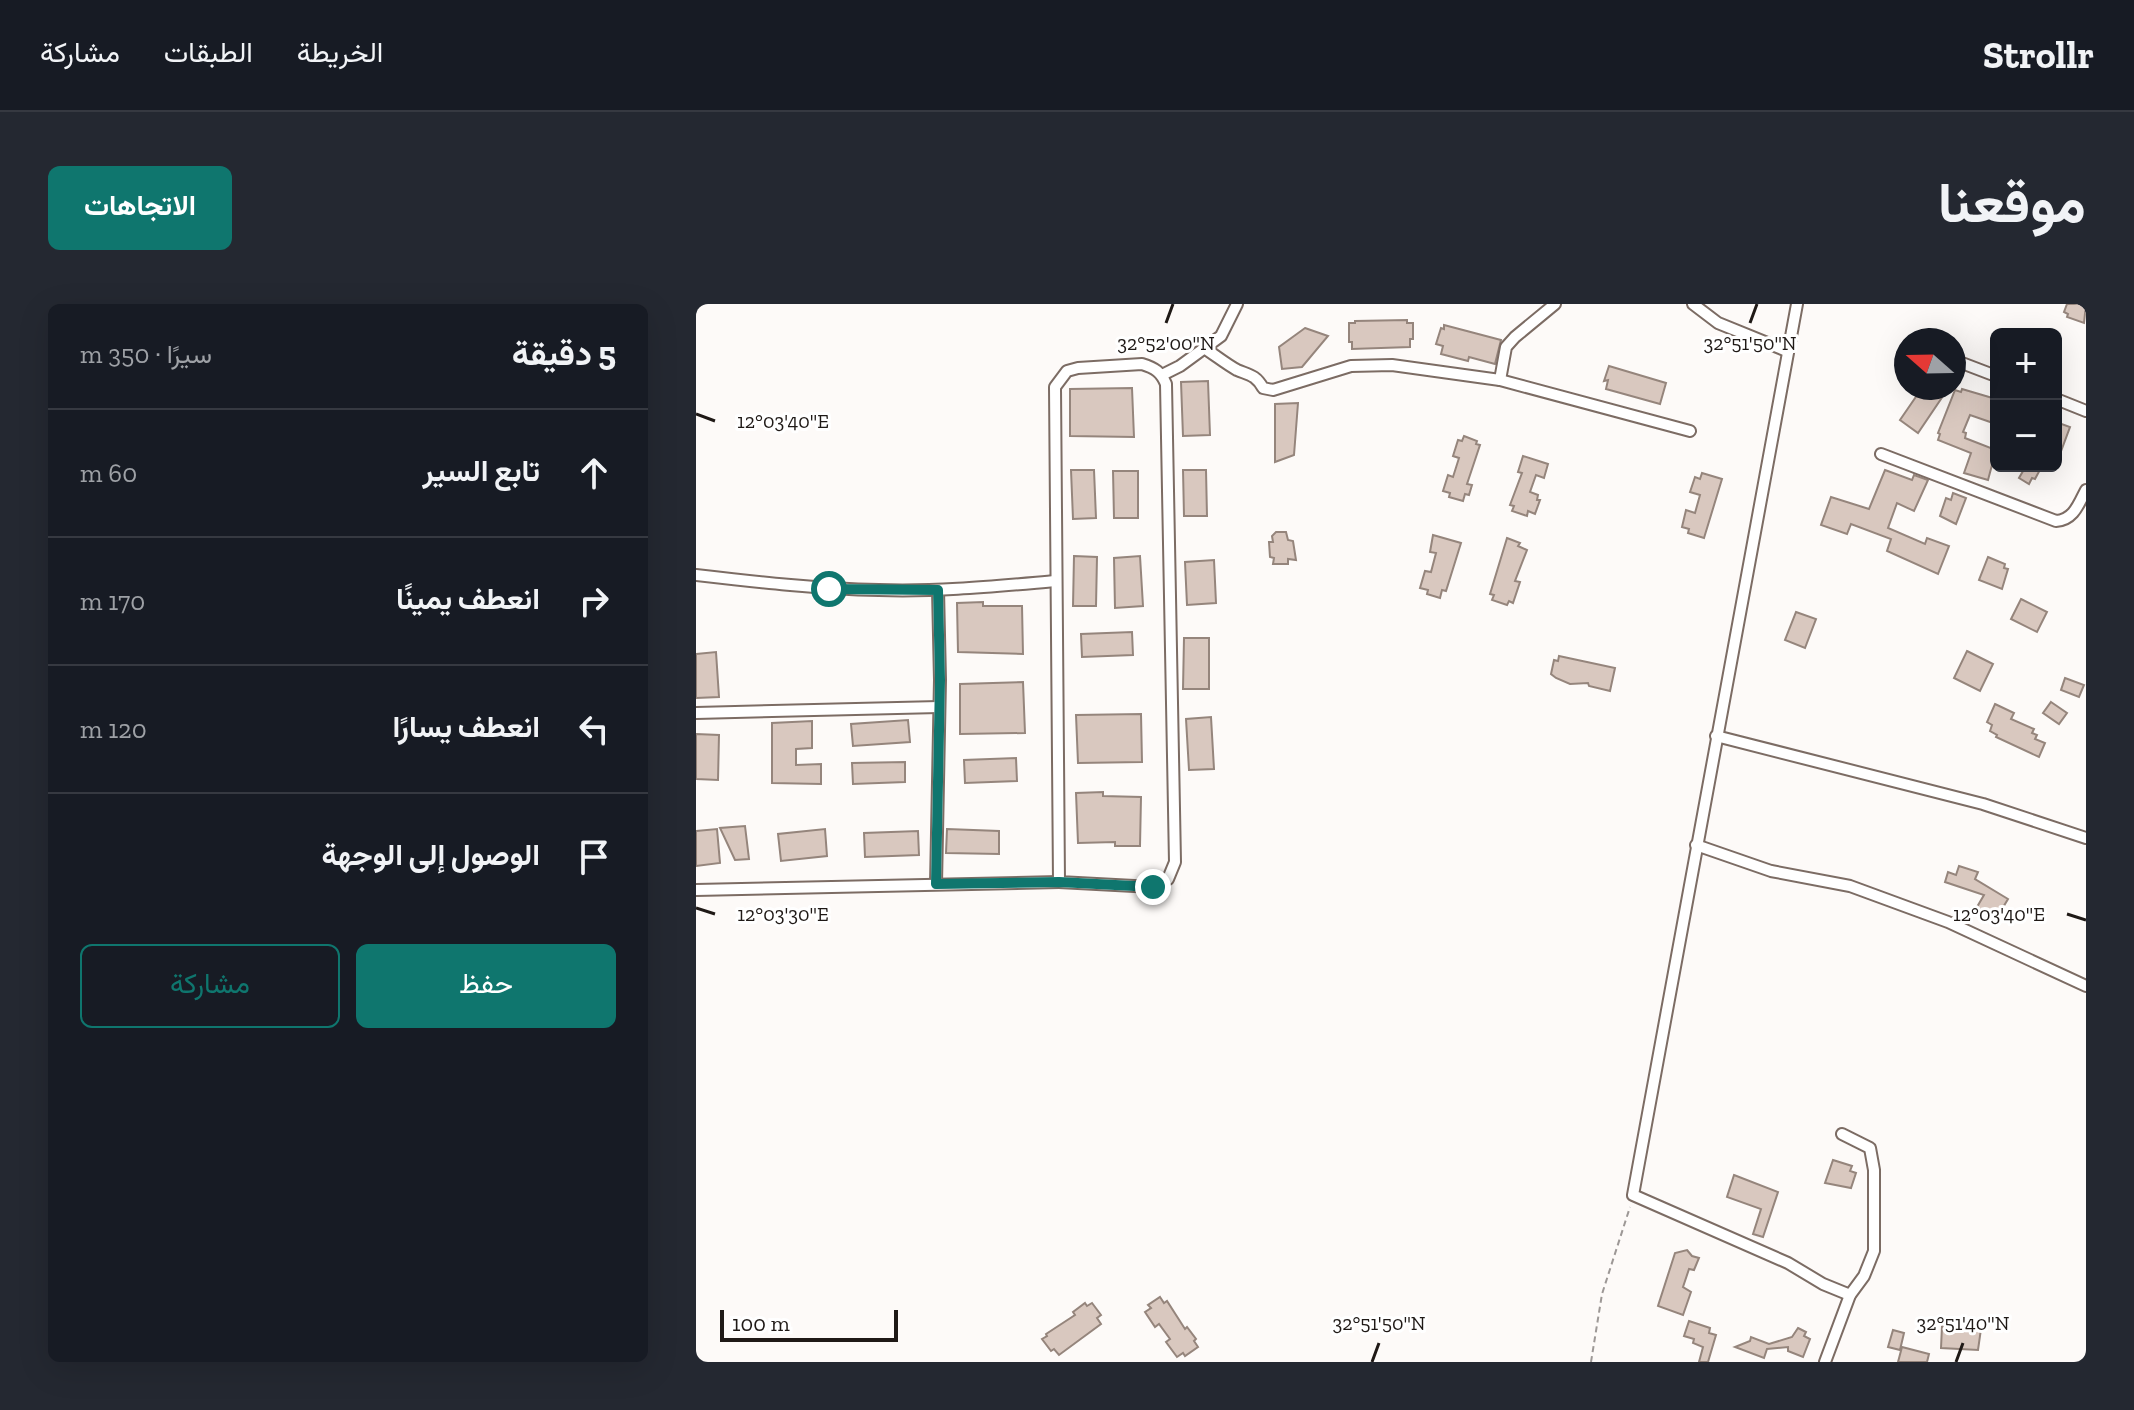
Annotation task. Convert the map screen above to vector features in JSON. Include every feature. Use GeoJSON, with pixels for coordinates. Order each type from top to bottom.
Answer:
{"type":"FeatureCollection","features":[{"type":"Feature","properties":{"kind":"street"},"geometry":{"type":"LineString","coordinates":[[1162,375],[1180,366],[1221,336],[1237,304]]}},
{"type":"Feature","properties":{"kind":"street"},"geometry":{"type":"LineString","coordinates":[[1500,380],[1506,347],[1555,304]]}},
{"type":"Feature","properties":{"kind":"street"},"geometry":{"type":"LineString","coordinates":[[1693,304],[1718,323],[1787,351]]}},
{"type":"Feature","properties":{"kind":"street"},"geometry":{"type":"LineString","coordinates":[[1797,304],[1633,1195],[1788,1263],[1823,1284],[1850,1295]]}},
{"type":"Feature","properties":{"kind":"street"},"geometry":{"type":"LineString","coordinates":[[1204,348],[1239,371],[1259,379],[1263,388],[1273,390],[1351,366],[1392,365],[1500,380],[1690,431]]}},
{"type":"Feature","properties":{"kind":"street"},"geometry":{"type":"LineString","coordinates":[[696,890],[1059,882],[1153,887],[1168,879],[1175,862],[1166,384],[1162,375],[1142,364],[1078,368],[1067,371],[1055,387],[1059,882]]}},
{"type":"Feature","properties":{"kind":"street"},"geometry":{"type":"LineString","coordinates":[[1966,365],[1990,374]]}},
{"type":"Feature","properties":{"kind":"street"},"geometry":{"type":"LineString","coordinates":[[2058,400],[2086,411]]}},
{"type":"Feature","properties":{"kind":"street"},"geometry":{"type":"LineString","coordinates":[[1881,454],[2056,521],[2065,521],[2073,514],[2086,490]]}},
{"type":"Feature","properties":{"kind":"street"},"geometry":{"type":"LineString","coordinates":[[696,575],[829,589],[938,590],[1056,581]]}},
{"type":"Feature","properties":{"kind":"street"},"geometry":{"type":"LineString","coordinates":[[936,884],[938,590]]}},
{"type":"Feature","properties":{"kind":"street"},"geometry":{"type":"LineString","coordinates":[[696,713],[939,707]]}},
{"type":"Feature","properties":{"kind":"street"},"geometry":{"type":"LineString","coordinates":[[1716,736],[1983,804],[2086,838]]}},
{"type":"Feature","properties":{"kind":"street"},"geometry":{"type":"LineString","coordinates":[[1696,845],[1771,871],[1850,886],[1948,922],[2086,986]]}},
{"type":"Feature","properties":{"kind":"street"},"geometry":{"type":"LineString","coordinates":[[1825,1362],[1850,1295],[1864,1276],[1874,1251],[1874,1170],[1870,1148],[1842,1134]]}},
{"type":"Feature","properties":{"kind":"path"},"geometry":{"type":"LineString","coordinates":[[1591,1362],[1602,1294],[1633,1195]]}},
{"type":"Feature","properties":{"kind":"building"},"geometry":{"type":"Polygon","coordinates":[[[2067,304],[2086,304],[2084,323],[2067,317],[2068,314],[2064,312],[2067,304]]]}},
{"type":"Feature","properties":{"kind":"building"},"geometry":{"type":"Polygon","coordinates":[[[1407,320],[1407,323],[1413,323],[1410,347],[1352,349],[1349,323],[1407,320]]]}},
{"type":"Feature","properties":{"kind":"building"},"geometry":{"type":"Polygon","coordinates":[[[1444,325],[1501,340],[1495,364],[1441,354],[1443,346],[1436,344],[1444,325]]]}},
{"type":"Feature","properties":{"kind":"building"},"geometry":{"type":"Polygon","coordinates":[[[1305,328],[1328,336],[1302,367],[1282,369],[1279,347],[1305,328]]]}},
{"type":"Feature","properties":{"kind":"building"},"geometry":{"type":"Polygon","coordinates":[[[1609,366],[1666,383],[1660,404],[1606,389],[1608,380],[1604,381],[1609,366]]]}},
{"type":"Feature","properties":{"kind":"building"},"geometry":{"type":"Polygon","coordinates":[[[1208,381],[1210,435],[1183,436],[1181,382],[1208,381]]]}},
{"type":"Feature","properties":{"kind":"building"},"geometry":{"type":"Polygon","coordinates":[[[1132,388],[1134,437],[1070,436],[1070,389],[1132,388]]]}},
{"type":"Feature","properties":{"kind":"building"},"geometry":{"type":"Polygon","coordinates":[[[1966,390],[1990,397],[1990,422],[1970,415],[1963,432],[1966,433],[1965,438],[1990,448],[1988,480],[1964,473],[1971,453],[1938,440],[1951,400],[1966,400],[1966,390]]]}},
{"type":"Feature","properties":{"kind":"building"},"geometry":{"type":"Polygon","coordinates":[[[1914,400],[1940,400],[1918,433],[1900,420],[1914,400]]]}},
{"type":"Feature","properties":{"kind":"building"},"geometry":{"type":"Polygon","coordinates":[[[1298,403],[1294,455],[1275,462],[1275,404],[1298,403]]]}},
{"type":"Feature","properties":{"kind":"building"},"geometry":{"type":"Polygon","coordinates":[[[2062,424],[2070,427],[2062,449],[2062,424]]]}},
{"type":"Feature","properties":{"kind":"building"},"geometry":{"type":"Polygon","coordinates":[[[1464,436],[1480,445],[1467,484],[1472,485],[1469,495],[1465,494],[1463,501],[1449,497],[1450,493],[1443,491],[1448,475],[1453,477],[1459,458],[1453,456],[1458,440],[1462,441],[1464,436]]]}},
{"type":"Feature","properties":{"kind":"building"},"geometry":{"type":"Polygon","coordinates":[[[1523,456],[1548,464],[1544,478],[1536,475],[1530,492],[1538,495],[1537,500],[1540,500],[1535,514],[1528,511],[1527,516],[1512,511],[1514,506],[1510,505],[1522,473],[1518,472],[1523,456]]]}},
{"type":"Feature","properties":{"kind":"building"},"geometry":{"type":"Polygon","coordinates":[[[1071,470],[1094,470],[1096,518],[1073,519],[1071,470]]]}},
{"type":"Feature","properties":{"kind":"building"},"geometry":{"type":"Polygon","coordinates":[[[1183,470],[1206,470],[1207,516],[1184,516],[1183,470]]]}},
{"type":"Feature","properties":{"kind":"building"},"geometry":{"type":"Polygon","coordinates":[[[1885,470],[1912,480],[1914,475],[1928,480],[1914,511],[1897,503],[1888,528],[1925,544],[1927,538],[1949,546],[1938,574],[1887,551],[1891,539],[1851,524],[1847,534],[1821,525],[1831,497],[1869,509],[1885,470]]]}},
{"type":"Feature","properties":{"kind":"building"},"geometry":{"type":"Polygon","coordinates":[[[1113,471],[1138,471],[1138,518],[1114,518],[1113,471]]]}},
{"type":"Feature","properties":{"kind":"building"},"geometry":{"type":"Polygon","coordinates":[[[2022,472],[2039,472],[2029,484],[2019,478],[2022,472]]]}},
{"type":"Feature","properties":{"kind":"building"},"geometry":{"type":"Polygon","coordinates":[[[1702,473],[1722,479],[1704,538],[1688,533],[1689,529],[1682,527],[1686,510],[1695,513],[1700,495],[1690,492],[1695,477],[1700,479],[1702,473]]]}},
{"type":"Feature","properties":{"kind":"building"},"geometry":{"type":"Polygon","coordinates":[[[1953,493],[1966,498],[1956,524],[1940,516],[1946,498],[1951,500],[1953,493]]]}},
{"type":"Feature","properties":{"kind":"building"},"geometry":{"type":"Polygon","coordinates":[[[1276,532],[1286,532],[1288,540],[1293,541],[1296,560],[1288,559],[1288,564],[1273,564],[1269,542],[1273,542],[1272,536],[1276,532]]]}},
{"type":"Feature","properties":{"kind":"building"},"geometry":{"type":"Polygon","coordinates":[[[1433,535],[1461,543],[1446,591],[1442,590],[1440,598],[1420,588],[1425,571],[1431,572],[1436,553],[1430,552],[1433,535]]]}},
{"type":"Feature","properties":{"kind":"building"},"geometry":{"type":"Polygon","coordinates":[[[1507,538],[1520,543],[1518,546],[1527,550],[1515,581],[1520,582],[1513,603],[1509,601],[1507,605],[1492,600],[1494,595],[1490,594],[1507,538]]]}},
{"type":"Feature","properties":{"kind":"building"},"geometry":{"type":"Polygon","coordinates":[[[1074,556],[1097,557],[1096,606],[1073,606],[1074,556]]]}},
{"type":"Feature","properties":{"kind":"building"},"geometry":{"type":"Polygon","coordinates":[[[1140,556],[1143,606],[1115,608],[1114,558],[1140,556]]]}},
{"type":"Feature","properties":{"kind":"building"},"geometry":{"type":"Polygon","coordinates":[[[1988,557],[2005,564],[2004,568],[2008,569],[2002,589],[1979,580],[1988,557]]]}},
{"type":"Feature","properties":{"kind":"building"},"geometry":{"type":"Polygon","coordinates":[[[1214,560],[1216,603],[1187,605],[1185,562],[1214,560]]]}},
{"type":"Feature","properties":{"kind":"building"},"geometry":{"type":"Polygon","coordinates":[[[2021,599],[2047,612],[2037,632],[2011,619],[2021,599]]]}},
{"type":"Feature","properties":{"kind":"building"},"geometry":{"type":"Polygon","coordinates":[[[983,602],[983,606],[1022,606],[1023,654],[958,652],[957,603],[983,602]]]}},
{"type":"Feature","properties":{"kind":"building"},"geometry":{"type":"Polygon","coordinates":[[[1796,612],[1816,619],[1805,648],[1785,640],[1796,612]]]}},
{"type":"Feature","properties":{"kind":"building"},"geometry":{"type":"Polygon","coordinates":[[[1132,632],[1133,655],[1082,657],[1081,634],[1132,632]]]}},
{"type":"Feature","properties":{"kind":"building"},"geometry":{"type":"Polygon","coordinates":[[[1184,638],[1209,638],[1209,689],[1183,689],[1184,638]]]}},
{"type":"Feature","properties":{"kind":"building"},"geometry":{"type":"Polygon","coordinates":[[[1967,651],[1993,664],[1980,691],[1954,678],[1967,651]]]}},
{"type":"Feature","properties":{"kind":"building"},"geometry":{"type":"Polygon","coordinates":[[[716,652],[719,697],[696,698],[696,654],[716,652]]]}},
{"type":"Feature","properties":{"kind":"building"},"geometry":{"type":"Polygon","coordinates":[[[1559,656],[1615,668],[1610,691],[1589,686],[1588,683],[1570,684],[1556,678],[1551,674],[1554,660],[1558,661],[1559,656]]]}},
{"type":"Feature","properties":{"kind":"building"},"geometry":{"type":"Polygon","coordinates":[[[2065,678],[2084,685],[2079,697],[2061,690],[2065,678]]]}},
{"type":"Feature","properties":{"kind":"building"},"geometry":{"type":"Polygon","coordinates":[[[1023,682],[1025,733],[960,734],[960,684],[1023,682]]]}},
{"type":"Feature","properties":{"kind":"building"},"geometry":{"type":"Polygon","coordinates":[[[2051,702],[2067,713],[2059,724],[2043,713],[2051,702]]]}},
{"type":"Feature","properties":{"kind":"building"},"geometry":{"type":"Polygon","coordinates":[[[1995,704],[2014,713],[2011,719],[2034,729],[2035,739],[2045,743],[2039,757],[1996,737],[1990,731],[1992,725],[1987,722],[1995,704]]]}},
{"type":"Feature","properties":{"kind":"building"},"geometry":{"type":"Polygon","coordinates":[[[1141,714],[1142,762],[1078,763],[1076,715],[1141,714]]]}},
{"type":"Feature","properties":{"kind":"building"},"geometry":{"type":"Polygon","coordinates":[[[1211,717],[1214,769],[1189,770],[1186,719],[1211,717]]]}},
{"type":"Feature","properties":{"kind":"building"},"geometry":{"type":"Polygon","coordinates":[[[908,720],[910,742],[853,746],[851,724],[908,720]]]}},
{"type":"Feature","properties":{"kind":"building"},"geometry":{"type":"Polygon","coordinates":[[[812,721],[812,748],[796,749],[796,765],[821,764],[821,784],[772,783],[772,723],[812,721]]]}},
{"type":"Feature","properties":{"kind":"building"},"geometry":{"type":"Polygon","coordinates":[[[696,734],[719,735],[718,780],[696,779],[696,734]]]}},
{"type":"Feature","properties":{"kind":"building"},"geometry":{"type":"Polygon","coordinates":[[[1016,758],[1017,781],[965,783],[964,760],[1016,758]]]}},
{"type":"Feature","properties":{"kind":"building"},"geometry":{"type":"Polygon","coordinates":[[[905,762],[905,782],[853,784],[852,763],[905,762]]]}},
{"type":"Feature","properties":{"kind":"building"},"geometry":{"type":"Polygon","coordinates":[[[1103,792],[1103,796],[1141,797],[1140,846],[1115,846],[1115,842],[1078,843],[1076,793],[1103,792]]]}},
{"type":"Feature","properties":{"kind":"building"},"geometry":{"type":"Polygon","coordinates":[[[745,826],[749,859],[735,860],[720,828],[745,826]]]}},
{"type":"Feature","properties":{"kind":"building"},"geometry":{"type":"Polygon","coordinates":[[[717,829],[720,863],[696,866],[696,831],[717,829]]]}},
{"type":"Feature","properties":{"kind":"building"},"geometry":{"type":"Polygon","coordinates":[[[825,829],[827,856],[781,861],[778,834],[825,829]]]}},
{"type":"Feature","properties":{"kind":"building"},"geometry":{"type":"Polygon","coordinates":[[[947,829],[999,831],[999,854],[946,853],[947,829]]]}},
{"type":"Feature","properties":{"kind":"building"},"geometry":{"type":"Polygon","coordinates":[[[918,831],[919,855],[865,857],[864,833],[918,831]]]}},
{"type":"Feature","properties":{"kind":"building"},"geometry":{"type":"Polygon","coordinates":[[[1959,866],[1978,872],[1975,879],[2008,899],[1996,919],[1977,907],[1984,895],[1945,882],[1948,872],[1956,875],[1959,866]]]}},
{"type":"Feature","properties":{"kind":"building"},"geometry":{"type":"Polygon","coordinates":[[[1833,1160],[1852,1166],[1850,1171],[1856,1173],[1851,1188],[1825,1183],[1833,1160]]]}},
{"type":"Feature","properties":{"kind":"building"},"geometry":{"type":"Polygon","coordinates":[[[1734,1175],[1778,1192],[1763,1237],[1753,1234],[1761,1209],[1727,1197],[1734,1175]]]}},
{"type":"Feature","properties":{"kind":"building"},"geometry":{"type":"Polygon","coordinates":[[[1687,1250],[1699,1258],[1694,1270],[1689,1269],[1683,1287],[1691,1292],[1683,1315],[1658,1306],[1675,1253],[1687,1250]]]}},
{"type":"Feature","properties":{"kind":"building"},"geometry":{"type":"Polygon","coordinates":[[[1160,1297],[1164,1303],[1167,1301],[1185,1329],[1187,1327],[1196,1339],[1194,1341],[1198,1347],[1185,1356],[1183,1353],[1177,1357],[1166,1342],[1170,1339],[1159,1324],[1155,1327],[1145,1312],[1151,1308],[1148,1305],[1160,1297]]]}},
{"type":"Feature","properties":{"kind":"building"},"geometry":{"type":"Polygon","coordinates":[[[1085,1303],[1087,1306],[1092,1303],[1101,1315],[1097,1318],[1101,1324],[1059,1355],[1054,1349],[1051,1351],[1042,1339],[1075,1315],[1073,1312],[1085,1303]]]}},
{"type":"Feature","properties":{"kind":"building"},"geometry":{"type":"Polygon","coordinates":[[[1689,1321],[1710,1328],[1709,1333],[1716,1335],[1708,1362],[1699,1362],[1703,1347],[1693,1343],[1694,1339],[1684,1336],[1689,1321]]]}},
{"type":"Feature","properties":{"kind":"building"},"geometry":{"type":"Polygon","coordinates":[[[1942,1326],[1981,1329],[1978,1350],[1941,1348],[1942,1326]]]}},
{"type":"Feature","properties":{"kind":"building"},"geometry":{"type":"Polygon","coordinates":[[[1798,1328],[1806,1332],[1804,1336],[1810,1339],[1803,1357],[1788,1351],[1788,1347],[1767,1349],[1764,1358],[1735,1347],[1750,1341],[1751,1337],[1769,1344],[1792,1337],[1798,1328]]]}},
{"type":"Feature","properties":{"kind":"building"},"geometry":{"type":"Polygon","coordinates":[[[1893,1330],[1904,1333],[1900,1350],[1888,1347],[1893,1330]]]}},
{"type":"Feature","properties":{"kind":"building"},"geometry":{"type":"Polygon","coordinates":[[[1902,1347],[1929,1354],[1927,1362],[1898,1362],[1902,1347]]]}},
{"type":"Feature","properties":{"kind":"route"},"geometry":{"type":"LineString","coordinates":[[829,589],[938,590],[940,680],[936,884],[1059,882],[1153,887]]}}]}
